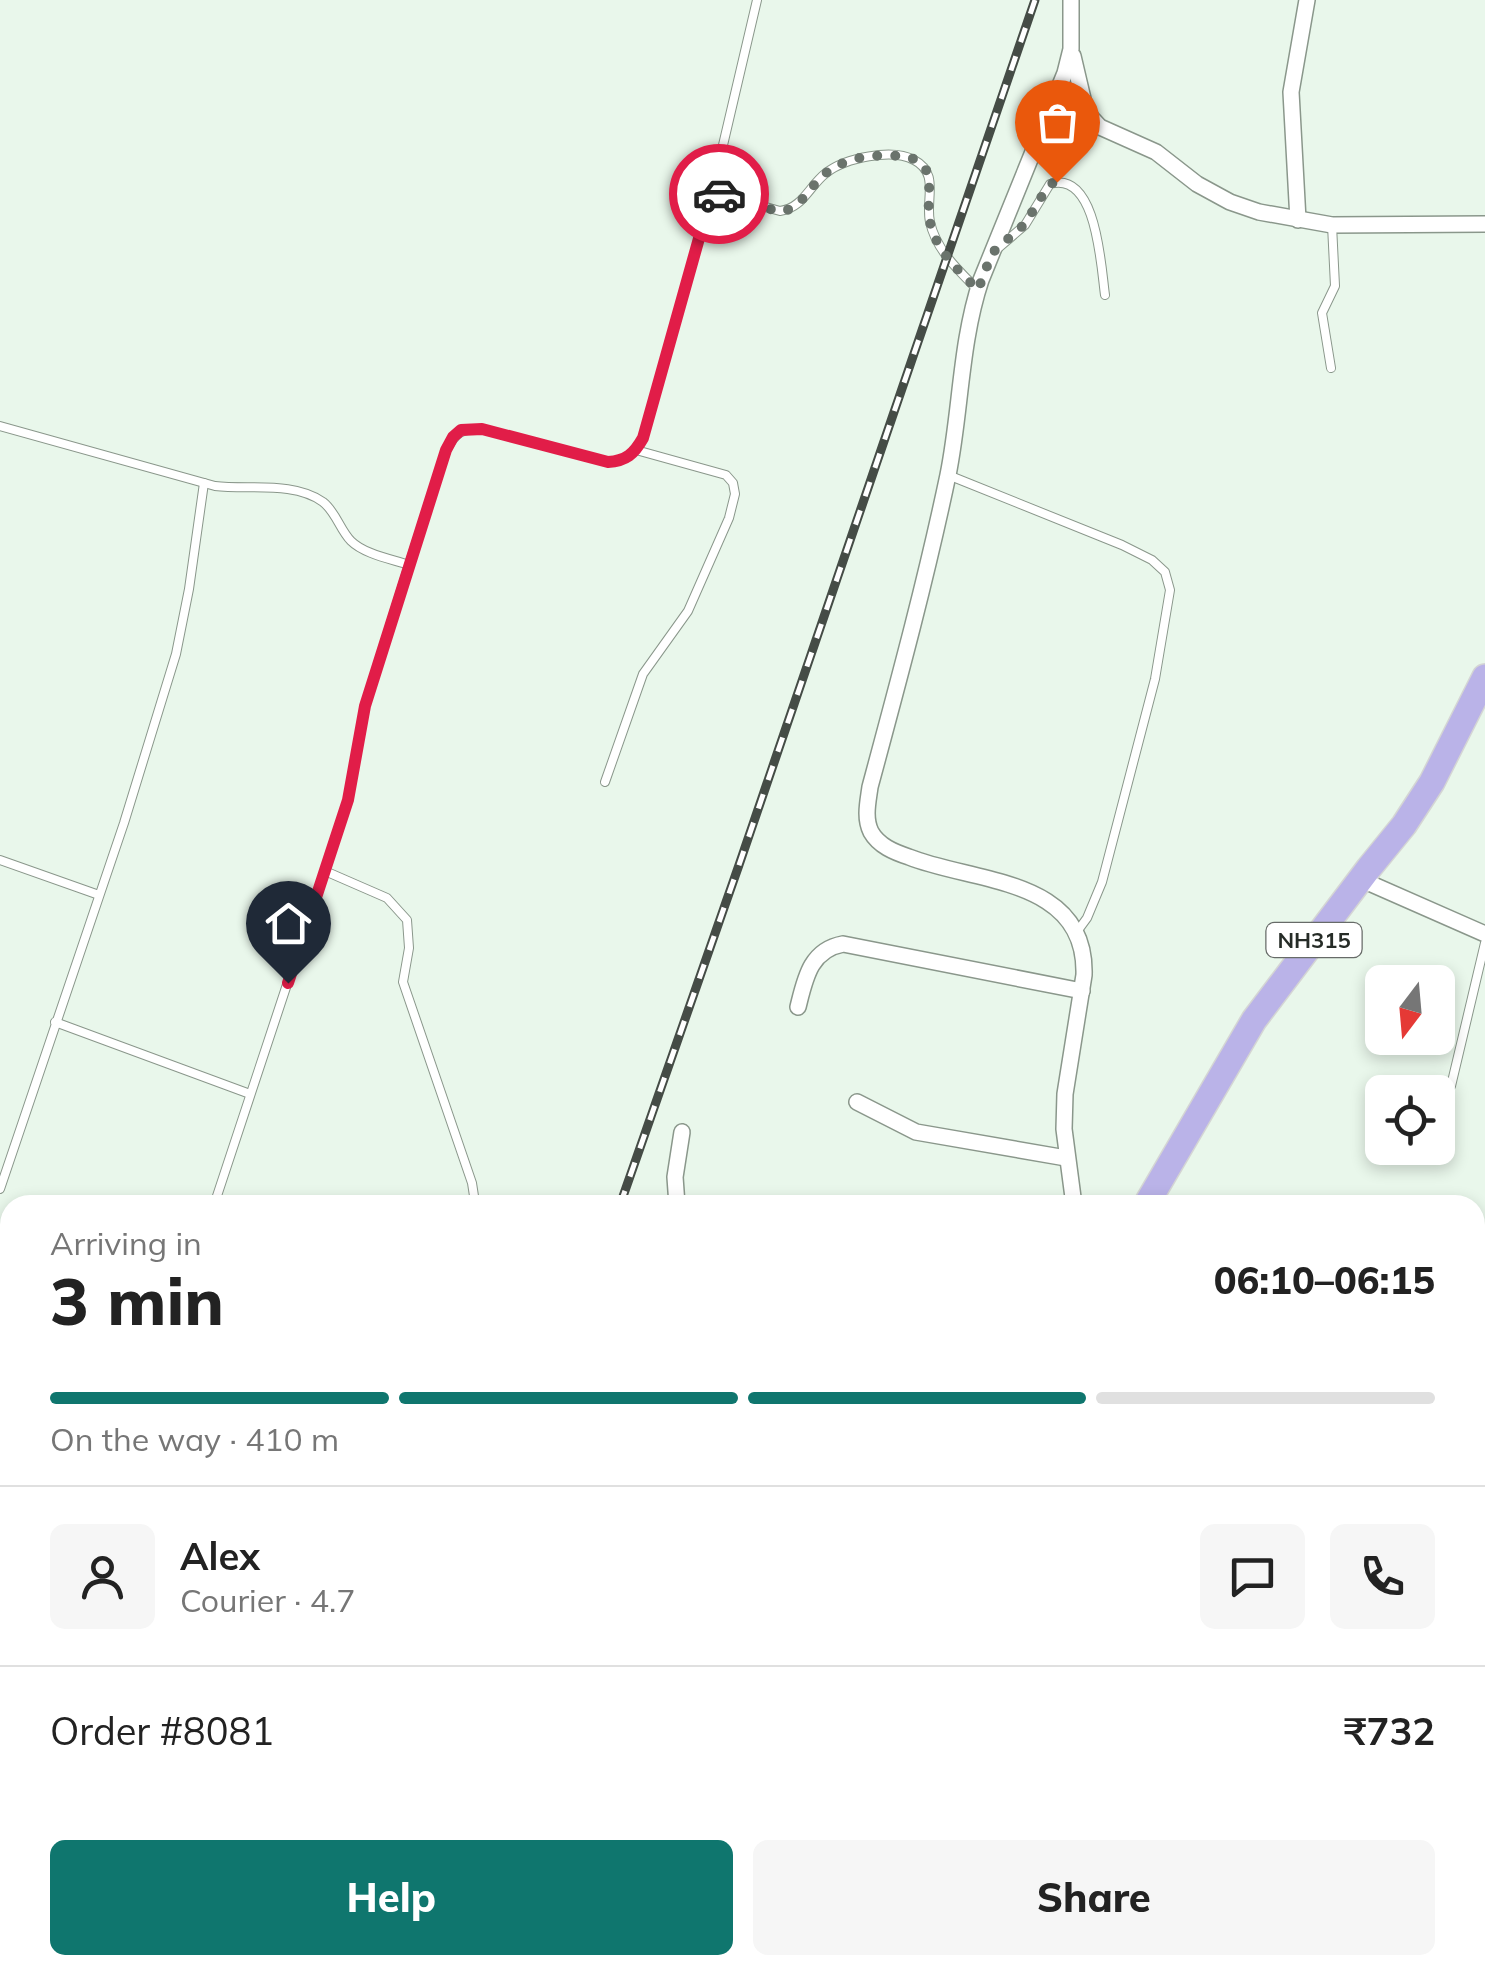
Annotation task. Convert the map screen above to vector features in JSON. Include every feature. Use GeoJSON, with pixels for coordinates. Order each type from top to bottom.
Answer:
{"type":"FeatureCollection","features":[{"type":"Feature","properties":{"kind":"highway","name":"NH315"},"geometry":{"type":"LineString","coordinates":[[1152,1195],[1254,1020],[1404,825],[1432,782],[1485,677]]}},
{"type":"Feature","properties":{"kind":"street"},"geometry":{"type":"LineString","coordinates":[[1071,0],[1071,49],[1088,114],[1100,127],[1156,152],[1188,178],[1230,202],[1259,212],[1332,225],[1485,224]]}},
{"type":"Feature","properties":{"kind":"street"},"geometry":{"type":"LineString","coordinates":[[1298,220],[1291,92],[1307,0]]}},
{"type":"Feature","properties":{"kind":"street"},"geometry":{"type":"LineString","coordinates":[[1071,49],[1057,100],[972,309],[948,474],[866,811],[869,828],[878,842],[905,856],[1016,886],[1043,898],[1063,912],[1076,933],[1084,956],[1082,991],[1065,1094],[1064,1129],[1072,1195]]}},
{"type":"Feature","properties":{"kind":"street"},"geometry":{"type":"LineString","coordinates":[[1360,880],[1485,934]]}},
{"type":"Feature","properties":{"kind":"street"},"geometry":{"type":"LineString","coordinates":[[798,1008],[807,972],[814,961],[824,950],[844,944],[1082,991]]}},
{"type":"Feature","properties":{"kind":"street"},"geometry":{"type":"LineString","coordinates":[[858,1102],[916,1132],[1066,1158]]}},
{"type":"Feature","properties":{"kind":"street"},"geometry":{"type":"LineString","coordinates":[[676,1195],[682,1132]]}},
{"type":"Feature","properties":{"kind":"lane"},"geometry":{"type":"LineString","coordinates":[[217,1195],[348,800],[365,706],[446,450],[461,430],[482,429],[608,462],[623,461],[636,450],[643,438],[712,192],[757,0]]}},
{"type":"Feature","properties":{"kind":"lane"},"geometry":{"type":"LineString","coordinates":[[712,192],[780,212],[799,204],[825,173],[846,162],[881,155],[908,157],[920,162],[930,177],[930,223],[947,259],[978,290]]}},
{"type":"Feature","properties":{"kind":"lane"},"geometry":{"type":"LineString","coordinates":[[992,253],[1025,224],[1050,184],[1063,183],[1090,210],[1105,295]]}},
{"type":"Feature","properties":{"kind":"lane"},"geometry":{"type":"LineString","coordinates":[[1331,368],[1322,313],[1335,286],[1332,225]]}},
{"type":"Feature","properties":{"kind":"lane"},"geometry":{"type":"LineString","coordinates":[[0,426],[204,483],[238,489],[291,490],[311,496],[324,502],[345,534],[359,547],[409,565]]}},
{"type":"Feature","properties":{"kind":"lane"},"geometry":{"type":"LineString","coordinates":[[605,782],[643,674],[688,610],[734,507],[733,483],[726,474],[636,450]]}},
{"type":"Feature","properties":{"kind":"lane"},"geometry":{"type":"LineString","coordinates":[[948,474],[1137,552],[1165,572],[1170,590],[1154,679],[1102,882],[1076,933]]}},
{"type":"Feature","properties":{"kind":"lane"},"geometry":{"type":"LineString","coordinates":[[0,1189],[124,824],[176,654],[190,589],[204,483]]}},
{"type":"Feature","properties":{"kind":"lane"},"geometry":{"type":"LineString","coordinates":[[0,860],[100,894]]}},
{"type":"Feature","properties":{"kind":"lane"},"geometry":{"type":"LineString","coordinates":[[324,871],[387,898],[408,920],[409,948],[403,982],[474,1195]]}},
{"type":"Feature","properties":{"kind":"lane"},"geometry":{"type":"LineString","coordinates":[[1454,1075],[1485,943]]}},
{"type":"Feature","properties":{"kind":"lane"},"geometry":{"type":"LineString","coordinates":[[55,1022],[250,1094]]}},
{"type":"Feature","properties":{"kind":"railway"},"geometry":{"type":"LineString","coordinates":[[624,1195],[1035,0]]}},
{"type":"Feature","properties":{"kind":"way so far"},"geometry":{"type":"LineString","coordinates":[[719,194],[780,212],[799,204],[825,173],[846,162],[881,155],[908,157],[920,162],[930,177],[930,223],[947,259],[978,290],[992,253],[1016,235],[1050,184],[1057,182]]}},
{"type":"Feature","properties":{"kind":"route"},"geometry":{"type":"LineString","coordinates":[[288,983],[348,800],[365,706],[453,437],[461,430],[482,429],[608,462],[623,461],[636,450],[643,438],[712,192],[719,194]]}}]}
